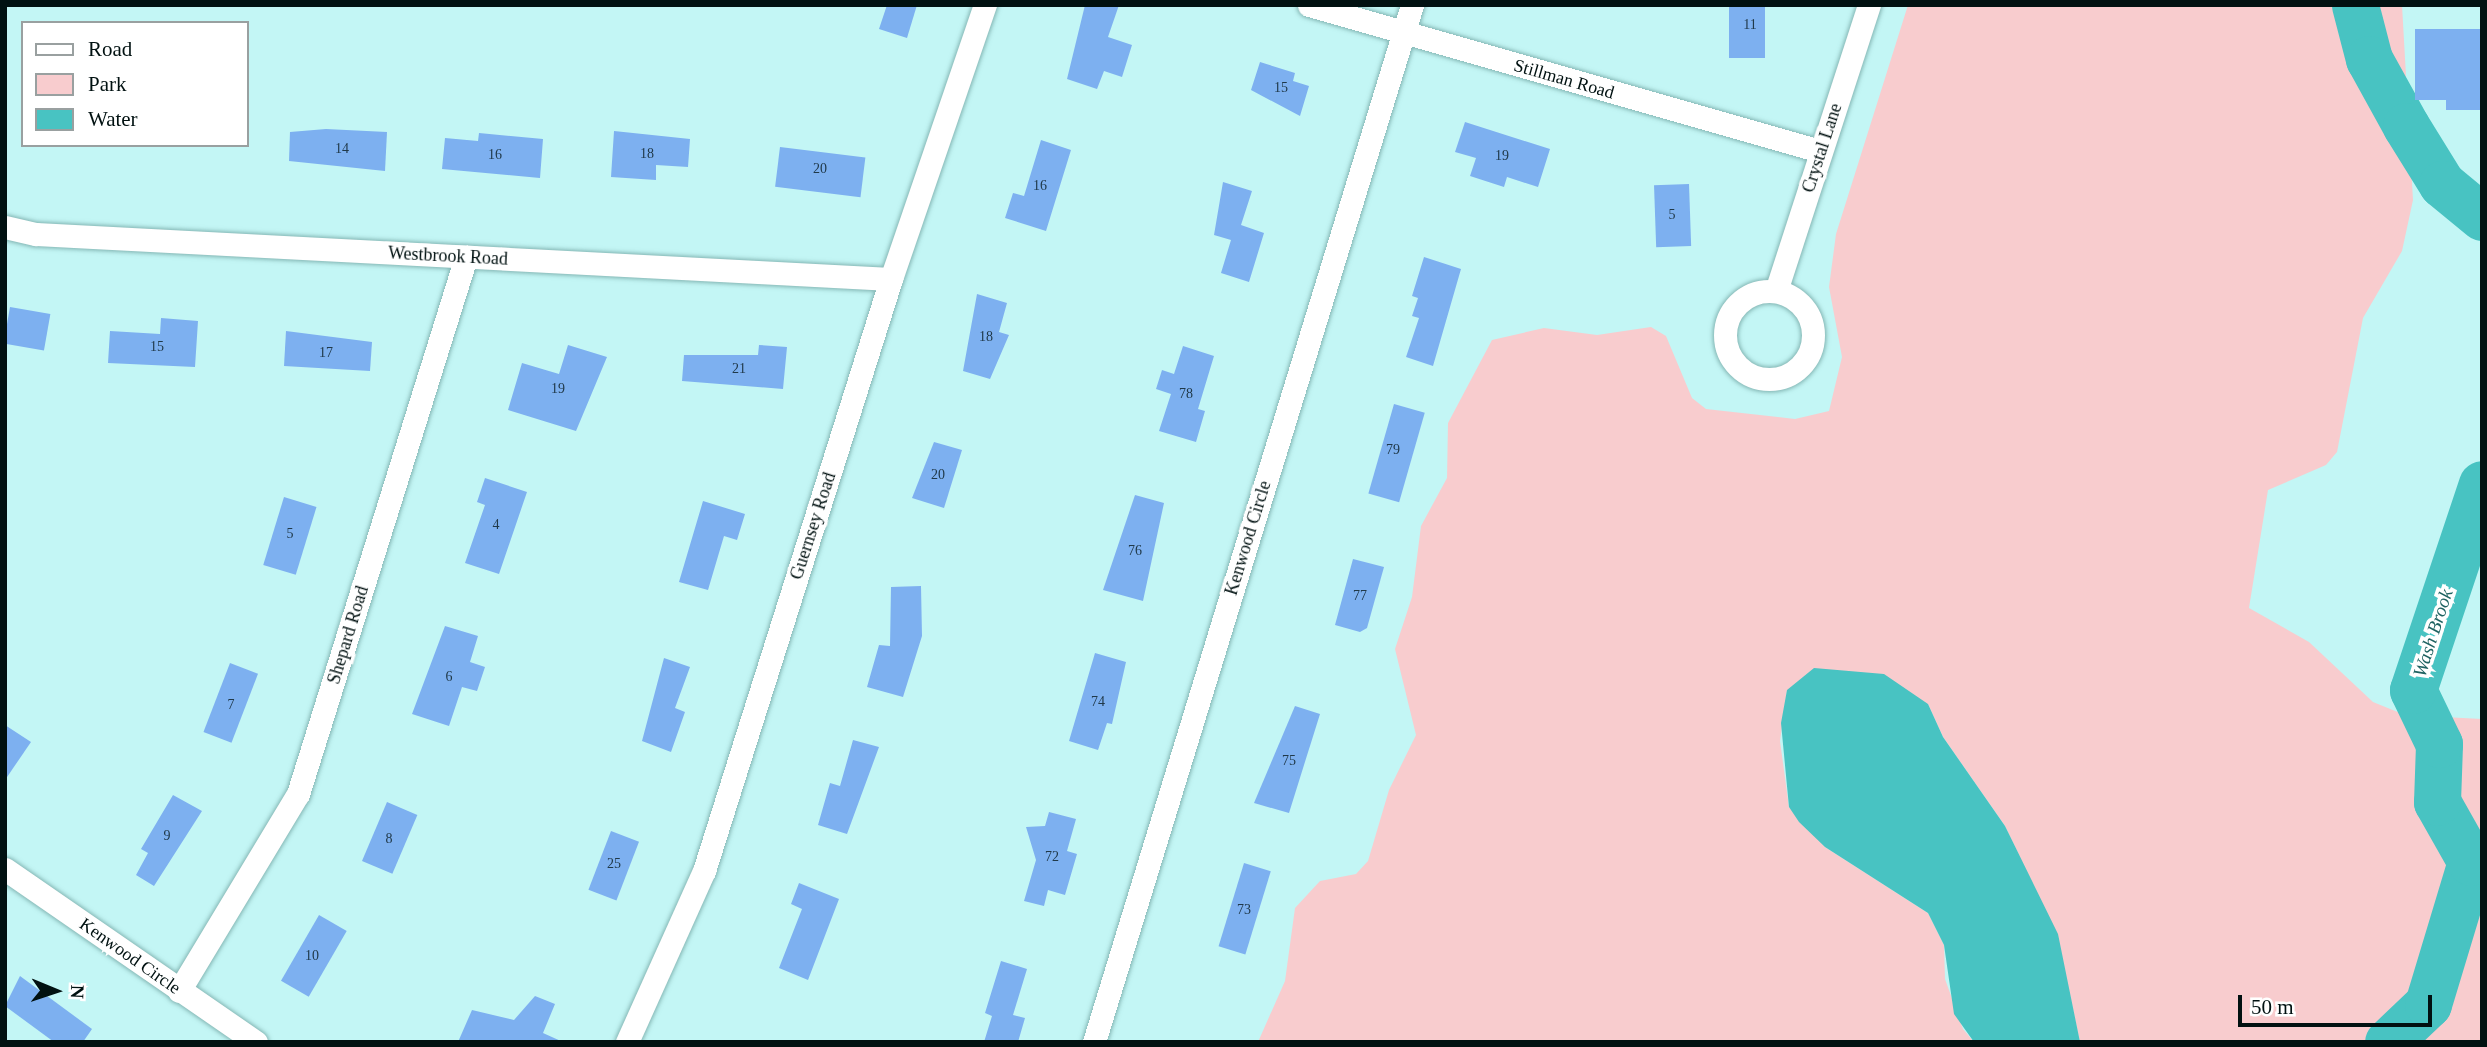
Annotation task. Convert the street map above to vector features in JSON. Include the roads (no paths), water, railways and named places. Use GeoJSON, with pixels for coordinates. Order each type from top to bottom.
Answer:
{"type":"FeatureCollection","features":[{"type":"Feature","properties":{"kind":"street","name":"Guernsey Road"},"geometry":{"type":"LineString","coordinates":[[627,1042],[704,871],[891,279],[985,5]]}},
{"type":"Feature","properties":{"kind":"street","name":"Stillman Road"},"geometry":{"type":"LineString","coordinates":[[1309,5],[1820,151]]}},
{"type":"Feature","properties":{"kind":"street","name":"Kenwood Circle"},"geometry":{"type":"LineString","coordinates":[[1094,1042],[1412,5]]}},
{"type":"Feature","properties":{"kind":"street","name":"Crystal Lane"},"geometry":{"type":"LineString","coordinates":[[1776,291],[1868,5]]}},
{"type":"Feature","properties":{"kind":"street","name":"Westbrook Road"},"geometry":{"type":"LineString","coordinates":[[5,227],[36,234],[891,279]]}},
{"type":"Feature","properties":{"kind":"street","name":"Shepard Road"},"geometry":{"type":"LineString","coordinates":[[179,991],[298,794],[466,257]]}},
{"type":"Feature","properties":{"kind":"street","name":"Kenwood Circle"},"geometry":{"type":"LineString","coordinates":[[5,869],[256,1042]]}},
{"type":"Feature","properties":{"kind":"water"},"geometry":{"type":"Polygon","coordinates":[[[1814,668],[1884,674],[1928,704],[1943,737],[2005,826],[2058,934],[2080,1042],[1974,1042],[1954,1014],[1944,945],[1928,913],[1825,847],[1799,822],[1789,807],[1781,723],[1787,690],[1814,668]]]}},
{"type":"Feature","properties":{"kind":"waterway","name":"Wash Brook"},"geometry":{"type":"LineString","coordinates":[[2355,5],[2369,59],[2406,126],[2442,184],[2482,217]]}},
{"type":"Feature","properties":{"kind":"waterway","name":"Wash Brook"},"geometry":{"type":"LineString","coordinates":[[2388,1042],[2428,1004],[2471,862],[2437,802],[2439,744],[2413,690],[2482,484]]}}]}
